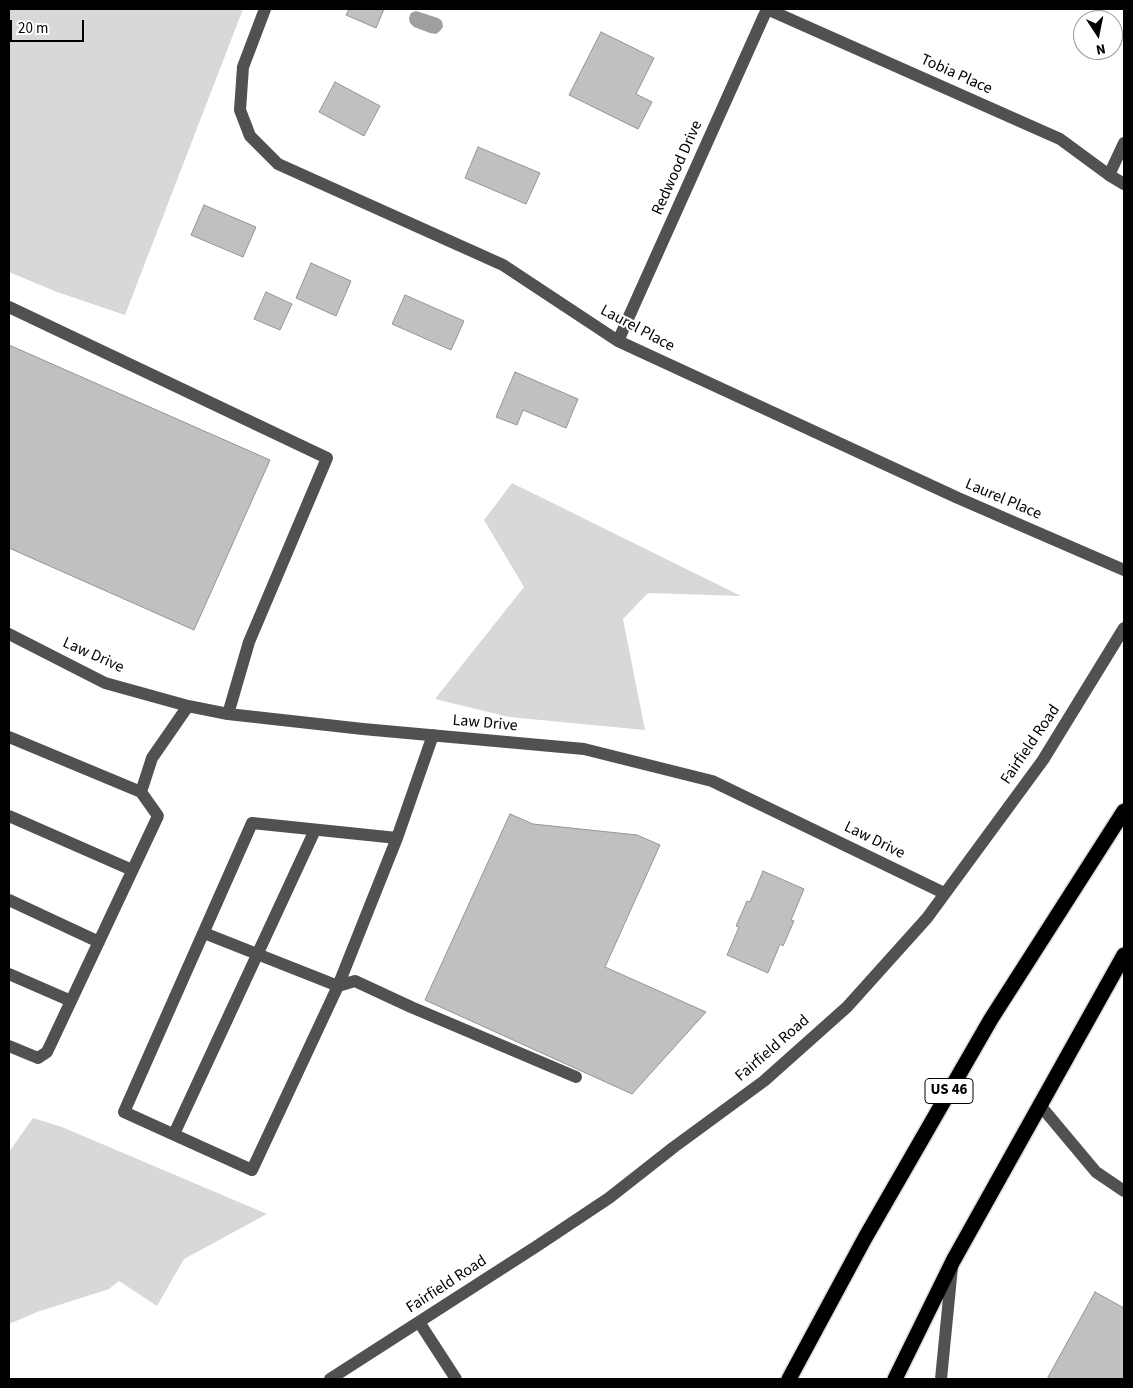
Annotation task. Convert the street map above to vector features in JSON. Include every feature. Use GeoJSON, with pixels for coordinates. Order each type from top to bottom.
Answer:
{"type":"FeatureCollection","features":[{"type":"Feature","properties":{"kind":"highway","name":"US 46"},"geometry":{"type":"LineString","coordinates":[[789,1379],[865,1238],[991,1019],[1124,811]]}},
{"type":"Feature","properties":{"kind":"highway"},"geometry":{"type":"LineString","coordinates":[[894,1379],[952,1261],[1124,955]]}},
{"type":"Feature","properties":{"kind":"street","name":"Laurel Place"},"geometry":{"type":"LineString","coordinates":[[265,9],[243,67],[240,110],[250,136],[278,164],[503,265],[618,341],[958,498],[1124,570]]}},
{"type":"Feature","properties":{"kind":"street","name":"Tobia Place"},"geometry":{"type":"LineString","coordinates":[[767,9],[1060,139],[1124,184]]}},
{"type":"Feature","properties":{"kind":"street","name":"Redwood Drive"},"geometry":{"type":"LineString","coordinates":[[618,341],[767,9]]}},
{"type":"Feature","properties":{"kind":"street"},"geometry":{"type":"LineString","coordinates":[[1109,175],[1124,144]]}},
{"type":"Feature","properties":{"kind":"street"},"geometry":{"type":"LineString","coordinates":[[9,307],[327,458],[249,642],[228,714]]}},
{"type":"Feature","properties":{"kind":"street","name":"Fairfield Road"},"geometry":{"type":"LineString","coordinates":[[330,1379],[609,1198],[674,1147],[764,1081],[847,1006],[927,918],[1043,760],[1124,628]]}},
{"type":"Feature","properties":{"kind":"street","name":"Law Drive"},"geometry":{"type":"LineString","coordinates":[[9,634],[105,682],[188,706],[228,714],[433,736],[584,749],[712,781],[944,893]]}},
{"type":"Feature","properties":{"kind":"street"},"geometry":{"type":"LineString","coordinates":[[141,792],[152,758],[188,706]]}},
{"type":"Feature","properties":{"kind":"street"},"geometry":{"type":"LineString","coordinates":[[397,838],[252,823],[124,1112],[252,1170],[338,986],[397,838],[433,736]]}},
{"type":"Feature","properties":{"kind":"street"},"geometry":{"type":"LineString","coordinates":[[9,737],[141,792],[158,816],[47,1052],[38,1058],[9,1046]]}},
{"type":"Feature","properties":{"kind":"street"},"geometry":{"type":"LineString","coordinates":[[9,816],[132,870]]}},
{"type":"Feature","properties":{"kind":"street"},"geometry":{"type":"LineString","coordinates":[[174,1134],[315,830]]}},
{"type":"Feature","properties":{"kind":"street"},"geometry":{"type":"LineString","coordinates":[[9,900],[99,942]]}},
{"type":"Feature","properties":{"kind":"street"},"geometry":{"type":"LineString","coordinates":[[204,932],[338,986],[355,981],[576,1078]]}},
{"type":"Feature","properties":{"kind":"street"},"geometry":{"type":"LineString","coordinates":[[9,974],[71,1001]]}},
{"type":"Feature","properties":{"kind":"street"},"geometry":{"type":"LineString","coordinates":[[1039,1104],[1096,1172],[1124,1191]]}},
{"type":"Feature","properties":{"kind":"street"},"geometry":{"type":"LineString","coordinates":[[940,1379],[952,1261]]}},
{"type":"Feature","properties":{"kind":"street"},"geometry":{"type":"LineString","coordinates":[[419,1322],[456,1379]]}},
{"type":"Feature","properties":{"kind":"shaded area"},"geometry":{"type":"Polygon","coordinates":[[[9,9],[243,9],[125,315],[57,292],[9,272],[9,9]]]}},
{"type":"Feature","properties":{"kind":"shaded area"},"geometry":{"type":"Polygon","coordinates":[[[416,11],[438,18],[442,21],[443,27],[436,34],[414,27],[410,23],[409,18],[411,13],[416,11]]]}},
{"type":"Feature","properties":{"kind":"shaded area"},"geometry":{"type":"Polygon","coordinates":[[[512,483],[741,596],[648,593],[623,619],[645,730],[509,717],[435,699],[524,587],[484,520],[512,483]]]}},
{"type":"Feature","properties":{"kind":"shaded area"},"geometry":{"type":"Polygon","coordinates":[[[33,1118],[62,1127],[267,1214],[184,1259],[157,1306],[119,1281],[109,1289],[37,1312],[9,1324],[9,1152],[33,1118]]]}},
{"type":"Feature","properties":{"kind":"building"},"geometry":{"type":"Polygon","coordinates":[[[349,9],[384,9],[376,28],[346,15],[349,9]]]}},
{"type":"Feature","properties":{"kind":"building"},"geometry":{"type":"Polygon","coordinates":[[[601,32],[654,58],[636,94],[652,102],[638,129],[569,95],[601,32]]]}},
{"type":"Feature","properties":{"kind":"building"},"geometry":{"type":"Polygon","coordinates":[[[335,82],[380,106],[364,136],[319,112],[335,82]]]}},
{"type":"Feature","properties":{"kind":"building"},"geometry":{"type":"Polygon","coordinates":[[[478,147],[540,173],[526,204],[465,178],[478,147]]]}},
{"type":"Feature","properties":{"kind":"building"},"geometry":{"type":"Polygon","coordinates":[[[204,205],[256,227],[243,257],[191,235],[204,205]]]}},
{"type":"Feature","properties":{"kind":"building"},"geometry":{"type":"Polygon","coordinates":[[[311,263],[351,281],[336,316],[296,298],[311,263]]]}},
{"type":"Feature","properties":{"kind":"building"},"geometry":{"type":"Polygon","coordinates":[[[266,292],[292,304],[280,330],[254,319],[266,292]]]}},
{"type":"Feature","properties":{"kind":"building"},"geometry":{"type":"Polygon","coordinates":[[[405,295],[464,321],[451,350],[392,324],[405,295]]]}},
{"type":"Feature","properties":{"kind":"building"},"geometry":{"type":"Polygon","coordinates":[[[9,345],[270,460],[194,630],[9,548],[9,345]]]}},
{"type":"Feature","properties":{"kind":"building"},"geometry":{"type":"Polygon","coordinates":[[[515,372],[578,399],[566,428],[523,410],[517,425],[496,417],[515,372]]]}},
{"type":"Feature","properties":{"kind":"building"},"geometry":{"type":"Polygon","coordinates":[[[510,814],[533,824],[637,835],[660,845],[605,967],[706,1012],[632,1094],[425,1000],[510,814]]]}},
{"type":"Feature","properties":{"kind":"building"},"geometry":{"type":"Polygon","coordinates":[[[763,871],[804,889],[791,920],[794,921],[783,946],[780,944],[768,973],[727,955],[739,927],[736,926],[747,901],[750,902],[763,871]]]}},
{"type":"Feature","properties":{"kind":"building"},"geometry":{"type":"Polygon","coordinates":[[[1095,1292],[1124,1308],[1124,1379],[1047,1379],[1095,1292]]]}}]}
